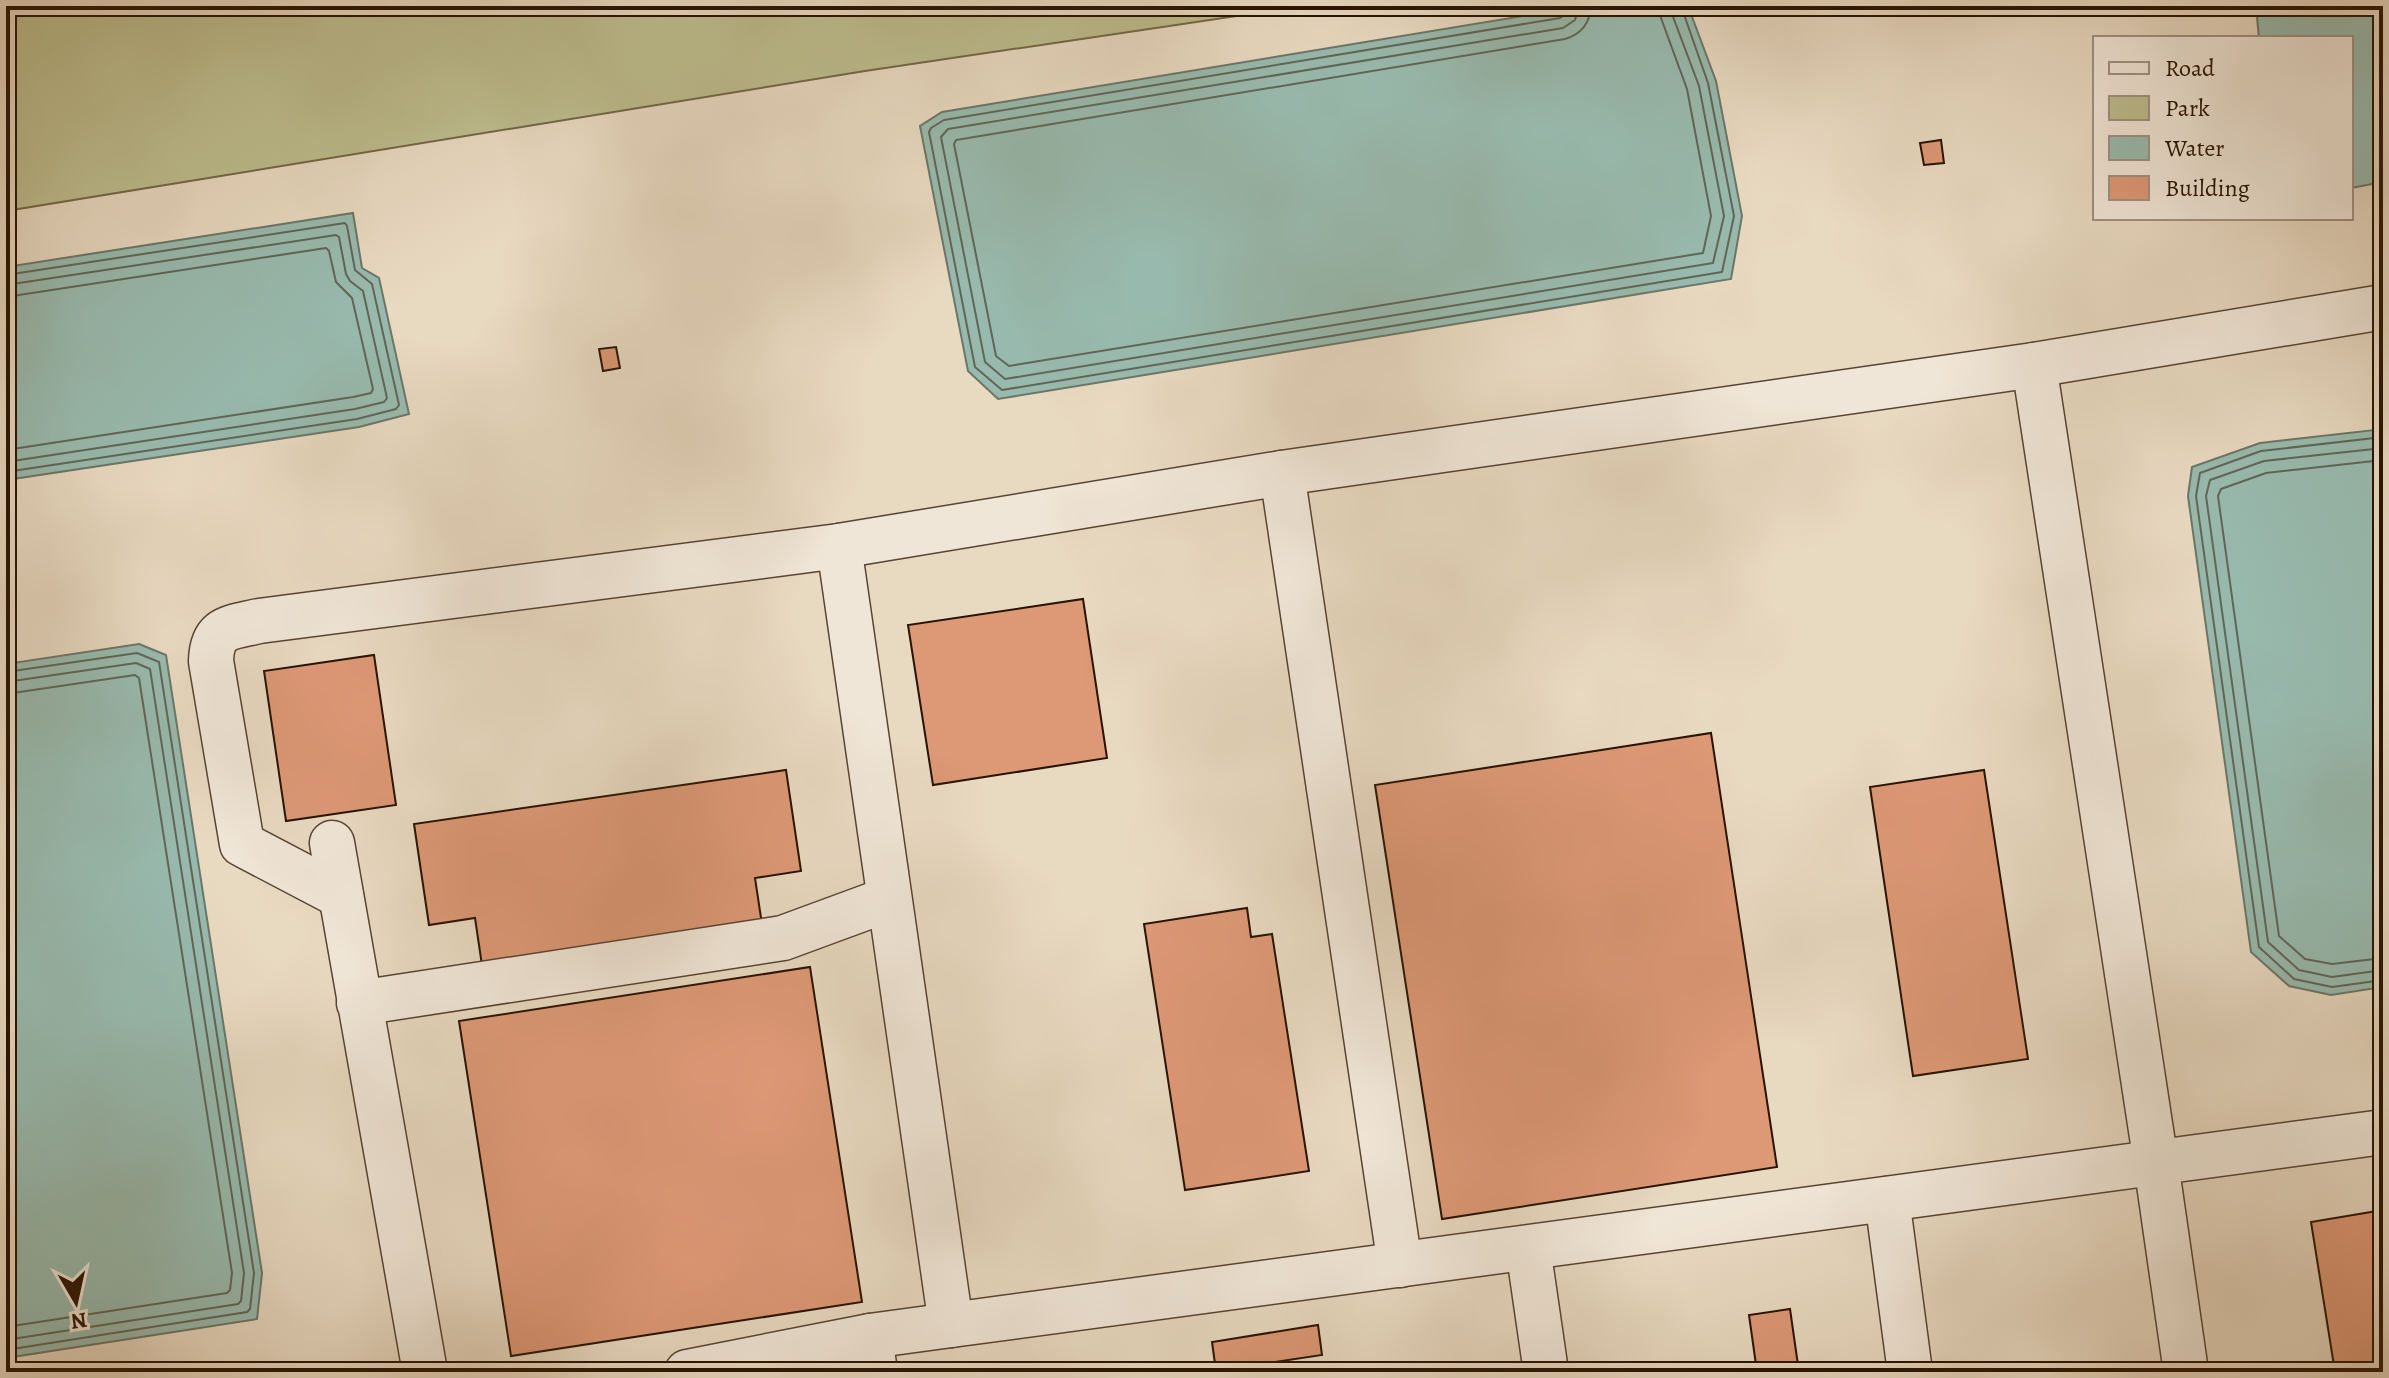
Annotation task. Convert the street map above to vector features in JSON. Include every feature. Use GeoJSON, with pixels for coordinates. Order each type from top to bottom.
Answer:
{"type":"FeatureCollection","features":[{"type":"Feature","properties":{"kind":"lane"},"geometry":{"type":"LineString","coordinates":[[341,896],[242,844],[211,661],[212,643],[222,630],[259,621],[839,546],[1282,473],[2034,365],[2383,307]]}},
{"type":"Feature","properties":{"kind":"lane"},"geometry":{"type":"LineString","coordinates":[[2034,365],[2186,1372]]}},
{"type":"Feature","properties":{"kind":"lane"},"geometry":{"type":"LineString","coordinates":[[1282,473],[1400,1265]]}},
{"type":"Feature","properties":{"kind":"lane"},"geometry":{"type":"LineString","coordinates":[[839,546],[951,1325]]}},
{"type":"Feature","properties":{"kind":"lane"},"geometry":{"type":"LineString","coordinates":[[332,843],[425,1372]]}},
{"type":"Feature","properties":{"kind":"lane"},"geometry":{"type":"LineString","coordinates":[[359,1003],[783,938],[889,899]]}},
{"type":"Feature","properties":{"kind":"lane"},"geometry":{"type":"LineString","coordinates":[[687,1372],[872,1354],[951,1325],[2383,1132]]}},
{"type":"Feature","properties":{"kind":"lane"},"geometry":{"type":"LineString","coordinates":[[1887,1199],[1910,1372]]}},
{"type":"Feature","properties":{"kind":"lane"},"geometry":{"type":"LineString","coordinates":[[1528,1248],[1546,1372]]}},
{"type":"Feature","properties":{"kind":"green space"},"geometry":{"type":"Polygon","coordinates":[[[6,6],[1304,6],[865,71],[6,211],[6,6]]]}},
{"type":"Feature","properties":{"kind":"water"},"geometry":{"type":"Polygon","coordinates":[[[1583,6],[1688,6],[1716,81],[1742,216],[1731,279],[998,399],[968,371],[920,126],[942,112],[1583,6]]]}},
{"type":"Feature","properties":{"kind":"water"},"geometry":{"type":"Polygon","coordinates":[[[2256,6],[2383,6],[2383,182],[2353,188],[2353,36],[2259,36],[2256,6]]]}},
{"type":"Feature","properties":{"kind":"water"},"geometry":{"type":"Polygon","coordinates":[[[353,213],[362,268],[379,278],[409,414],[359,427],[6,480],[6,267],[353,213]]]}},
{"type":"Feature","properties":{"kind":"water"},"geometry":{"type":"Polygon","coordinates":[[[2383,429],[2383,987],[2331,995],[2289,986],[2251,952],[2188,496],[2192,467],[2260,443],[2383,429]]]}},
{"type":"Feature","properties":{"kind":"water"},"geometry":{"type":"Polygon","coordinates":[[[139,644],[166,655],[262,1273],[257,1319],[6,1358],[6,664],[139,644]]]}},
{"type":"Feature","properties":{"kind":"building"},"geometry":{"type":"Polygon","coordinates":[[[1941,140],[1944,163],[1924,165],[1920,143],[1941,140]]]}},
{"type":"Feature","properties":{"kind":"building"},"geometry":{"type":"Polygon","coordinates":[[[616,347],[620,368],[603,371],[599,349],[616,347]]]}},
{"type":"Feature","properties":{"kind":"building"},"geometry":{"type":"Polygon","coordinates":[[[1083,599],[1107,758],[933,785],[908,625],[1083,599]]]}},
{"type":"Feature","properties":{"kind":"building"},"geometry":{"type":"Polygon","coordinates":[[[374,655],[396,805],[286,821],[264,671],[374,655]]]}},
{"type":"Feature","properties":{"kind":"building"},"geometry":{"type":"Polygon","coordinates":[[[1711,733],[1777,1167],[1442,1219],[1375,785],[1711,733]]]}},
{"type":"Feature","properties":{"kind":"building"},"geometry":{"type":"Polygon","coordinates":[[[786,770],[801,871],[755,878],[763,931],[483,972],[475,918],[429,925],[414,824],[786,770]]]}},
{"type":"Feature","properties":{"kind":"building"},"geometry":{"type":"Polygon","coordinates":[[[1984,770],[2028,1059],[1913,1076],[1870,787],[1984,770]]]}},
{"type":"Feature","properties":{"kind":"building"},"geometry":{"type":"Polygon","coordinates":[[[1247,908],[1251,937],[1272,934],[1309,1171],[1185,1190],[1144,924],[1247,908]]]}},
{"type":"Feature","properties":{"kind":"building"},"geometry":{"type":"Polygon","coordinates":[[[810,967],[862,1302],[511,1356],[459,1021],[810,967]]]}},
{"type":"Feature","properties":{"kind":"building"},"geometry":{"type":"Polygon","coordinates":[[[2383,1210],[2383,1372],[2335,1372],[2311,1222],[2383,1210]]]}},
{"type":"Feature","properties":{"kind":"building"},"geometry":{"type":"Polygon","coordinates":[[[1790,1309],[1799,1372],[1757,1372],[1749,1315],[1790,1309]]]}},
{"type":"Feature","properties":{"kind":"building"},"geometry":{"type":"Polygon","coordinates":[[[1318,1325],[1322,1355],[1216,1371],[1212,1342],[1318,1325]]]}}]}
